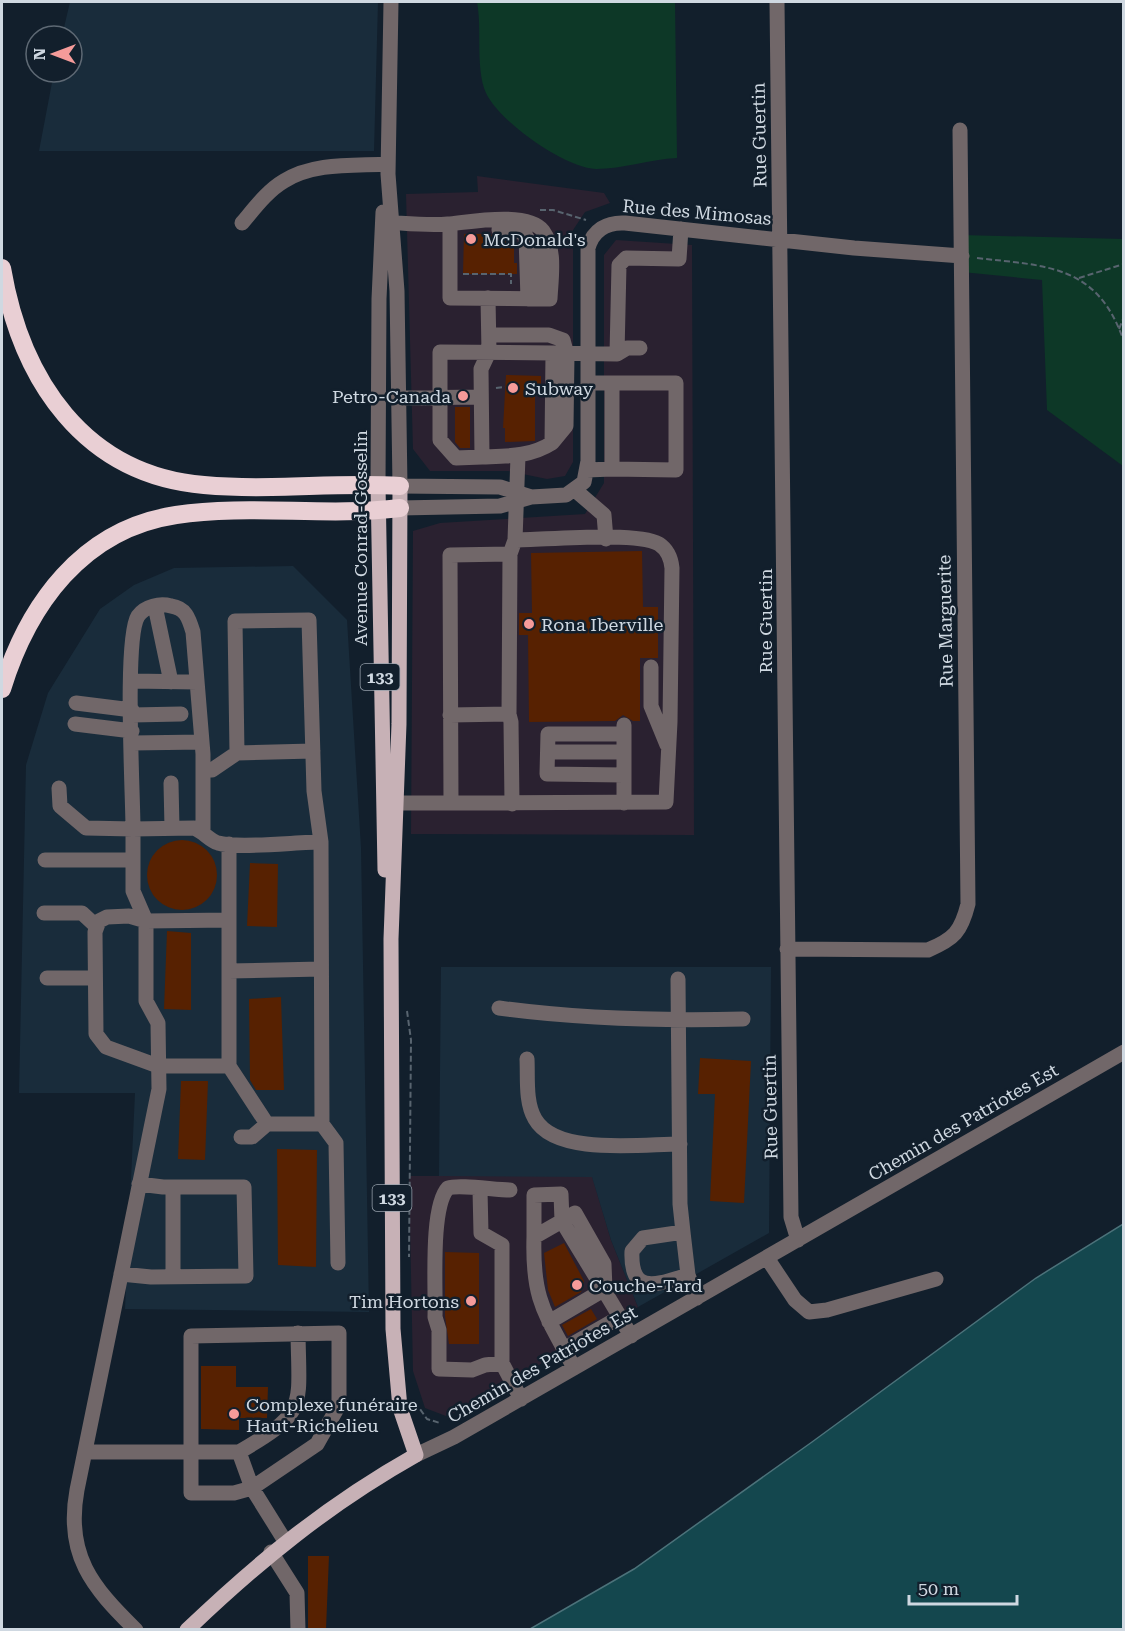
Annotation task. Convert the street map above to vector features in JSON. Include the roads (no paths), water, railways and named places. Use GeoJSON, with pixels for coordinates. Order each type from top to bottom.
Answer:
{"type":"FeatureCollection","features":[{"type":"Feature","properties":{"kind":"highway"},"geometry":{"type":"LineString","coordinates":[[2,268],[13,315],[41,381],[72,424],[94,445],[119,461],[157,476],[202,485],[399,486]]}},
{"type":"Feature","properties":{"kind":"highway"},"geometry":{"type":"LineString","coordinates":[[2,689],[26,628],[55,584],[89,551],[121,532],[158,518],[191,514],[400,508]]}},
{"type":"Feature","properties":{"kind":"main road","name":"Avenue Conrad-Gosselin"},"geometry":{"type":"LineString","coordinates":[[378,485],[383,843],[391,939]]}},
{"type":"Feature","properties":{"kind":"main road","name":"Avenue Conrad-Gosselin"},"geometry":{"type":"LineString","coordinates":[[399,486],[391,939],[393,1350],[400,1408],[416,1455]]}},
{"type":"Feature","properties":{"kind":"main road","name":"Chemin des Patriotes Est"},"geometry":{"type":"LineString","coordinates":[[187,1629],[285,1541],[341,1500],[416,1455]]}},
{"type":"Feature","properties":{"kind":"street","name":"Avenue Conrad-Gosselin"},"geometry":{"type":"LineString","coordinates":[[391,2],[388,222],[399,398],[399,486]]}},
{"type":"Feature","properties":{"kind":"street","name":"Rue Guertin"},"geometry":{"type":"LineString","coordinates":[[777,2],[791,1216],[798,1240]]}},
{"type":"Feature","properties":{"kind":"street","name":"Rue Marguerite"},"geometry":{"type":"LineString","coordinates":[[787,949],[928,950],[947,942],[963,925],[968,903],[960,130]]}},
{"type":"Feature","properties":{"kind":"street"},"geometry":{"type":"LineString","coordinates":[[242,224],[270,192],[284,180],[340,165],[388,169]]}},
{"type":"Feature","properties":{"kind":"street"},"geometry":{"type":"LineString","coordinates":[[388,222],[450,224],[463,220],[520,220],[538,225],[548,240],[551,257],[550,299],[450,298],[450,224]]}},
{"type":"Feature","properties":{"kind":"street","name":"Avenue Conrad-Gosselin"},"geometry":{"type":"LineString","coordinates":[[378,485],[379,289],[388,222]]}},
{"type":"Feature","properties":{"kind":"street","name":"Rue des Mimosas"},"geometry":{"type":"LineString","coordinates":[[587,470],[588,253],[594,234],[606,225],[616,223],[854,248],[962,255]]}},
{"type":"Feature","properties":{"kind":"street"},"geometry":{"type":"LineString","coordinates":[[450,224],[463,230],[514,230],[526,235],[539,255],[534,299]]}},
{"type":"Feature","properties":{"kind":"street"},"geometry":{"type":"LineString","coordinates":[[617,354],[619,264],[626,258],[679,259],[681,229]]}},
{"type":"Feature","properties":{"kind":"street"},"geometry":{"type":"LineString","coordinates":[[482,457],[481,369],[489,352],[488,298]]}},
{"type":"Feature","properties":{"kind":"street"},"geometry":{"type":"LineString","coordinates":[[489,335],[554,335],[563,340],[560,354],[552,443],[538,452],[518,456],[456,458],[440,440],[440,352],[489,352],[560,354],[588,355],[617,354],[627,348],[640,348]]}},
{"type":"Feature","properties":{"kind":"street"},"geometry":{"type":"LineString","coordinates":[[400,508],[500,506],[515,497],[566,495],[584,482],[587,470],[676,470],[676,383],[588,383]]}},
{"type":"Feature","properties":{"kind":"street"},"geometry":{"type":"LineString","coordinates":[[612,383],[612,470]]}},
{"type":"Feature","properties":{"kind":"street"},"geometry":{"type":"LineString","coordinates":[[399,398],[481,397]]}},
{"type":"Feature","properties":{"kind":"street"},"geometry":{"type":"LineString","coordinates":[[512,804],[508,714],[512,547],[518,456]]}},
{"type":"Feature","properties":{"kind":"street"},"geometry":{"type":"LineString","coordinates":[[399,486],[500,487],[515,497]]}},
{"type":"Feature","properties":{"kind":"street"},"geometry":{"type":"LineString","coordinates":[[575,490],[604,515],[606,539]]}},
{"type":"Feature","properties":{"kind":"street"},"geometry":{"type":"LineString","coordinates":[[395,803],[512,804],[666,802],[667,745],[670,722],[671,559],[663,548],[638,537],[512,547],[450,555],[451,803]]}},
{"type":"Feature","properties":{"kind":"street"},"geometry":{"type":"LineString","coordinates":[[154,606],[171,682]]}},
{"type":"Feature","properties":{"kind":"street"},"geometry":{"type":"LineString","coordinates":[[136,1629],[96,1587],[78,1553],[74,1505],[159,1089],[158,1023],[146,1001],[146,921],[133,891],[134,626],[138,616],[154,606],[174,606],[182,610],[188,617],[193,632],[204,770],[203,831]]}},
{"type":"Feature","properties":{"kind":"street"},"geometry":{"type":"LineString","coordinates":[[237,753],[235,621],[309,620],[314,791],[321,842],[322,1124],[336,1143],[338,1263]]}},
{"type":"Feature","properties":{"kind":"street"},"geometry":{"type":"LineString","coordinates":[[651,667],[651,706],[667,745]]}},
{"type":"Feature","properties":{"kind":"street"},"geometry":{"type":"LineString","coordinates":[[132,681],[197,682]]}},
{"type":"Feature","properties":{"kind":"street"},"geometry":{"type":"LineString","coordinates":[[76,703],[132,712],[180,714]]}},
{"type":"Feature","properties":{"kind":"street"},"geometry":{"type":"LineString","coordinates":[[450,715],[508,714]]}},
{"type":"Feature","properties":{"kind":"street"},"geometry":{"type":"LineString","coordinates":[[75,724],[132,737],[202,742]]}},
{"type":"Feature","properties":{"kind":"street"},"geometry":{"type":"LineString","coordinates":[[624,775],[547,774],[548,734],[624,729],[624,775],[624,803]]}},
{"type":"Feature","properties":{"kind":"street"},"geometry":{"type":"LineString","coordinates":[[204,770],[212,770],[237,753],[313,751]]}},
{"type":"Feature","properties":{"kind":"street"},"geometry":{"type":"LineString","coordinates":[[548,752],[624,752]]}},
{"type":"Feature","properties":{"kind":"street"},"geometry":{"type":"LineString","coordinates":[[171,783],[172,828]]}},
{"type":"Feature","properties":{"kind":"street"},"geometry":{"type":"LineString","coordinates":[[59,788],[60,806],[86,828],[195,828],[203,831],[213,841],[229,844],[321,842]]}},
{"type":"Feature","properties":{"kind":"street"},"geometry":{"type":"LineString","coordinates":[[229,844],[229,1066],[267,1124]]}},
{"type":"Feature","properties":{"kind":"street"},"geometry":{"type":"LineString","coordinates":[[45,860],[133,860]]}},
{"type":"Feature","properties":{"kind":"street"},"geometry":{"type":"LineString","coordinates":[[44,913],[82,913],[96,926],[95,1022],[100,1042],[106,1047],[158,1066],[229,1066]]}},
{"type":"Feature","properties":{"kind":"street"},"geometry":{"type":"LineString","coordinates":[[96,926],[107,917],[129,916],[146,921],[229,920]]}},
{"type":"Feature","properties":{"kind":"street"},"geometry":{"type":"LineString","coordinates":[[229,971],[321,969]]}},
{"type":"Feature","properties":{"kind":"street"},"geometry":{"type":"LineString","coordinates":[[47,978],[95,978]]}},
{"type":"Feature","properties":{"kind":"street"},"geometry":{"type":"LineString","coordinates":[[678,979],[683,1232],[688,1275],[697,1298]]}},
{"type":"Feature","properties":{"kind":"street"},"geometry":{"type":"LineString","coordinates":[[499,1008],[537,1013],[679,1021],[743,1019]]}},
{"type":"Feature","properties":{"kind":"street","name":"Chemin des Patriotes Est"},"geometry":{"type":"LineString","coordinates":[[416,1455],[454,1437],[1124,1052]]}},
{"type":"Feature","properties":{"kind":"street"},"geometry":{"type":"LineString","coordinates":[[527,1059],[529,1095],[534,1118],[555,1137],[564,1141],[590,1144],[680,1144]]}},
{"type":"Feature","properties":{"kind":"street"},"geometry":{"type":"LineString","coordinates":[[241,1137],[252,1137],[267,1124],[322,1124]]}},
{"type":"Feature","properties":{"kind":"street"},"geometry":{"type":"LineString","coordinates":[[121,1274],[173,1277],[246,1276],[244,1186],[173,1187],[139,1184]]}},
{"type":"Feature","properties":{"kind":"street"},"geometry":{"type":"LineString","coordinates":[[502,1363],[485,1365],[472,1370],[440,1369],[440,1330],[435,1317],[436,1226],[445,1192],[453,1186],[480,1190],[510,1190]]}},
{"type":"Feature","properties":{"kind":"street"},"geometry":{"type":"LineString","coordinates":[[173,1187],[173,1277]]}},
{"type":"Feature","properties":{"kind":"street"},"geometry":{"type":"LineString","coordinates":[[480,1190],[481,1233],[502,1245],[502,1363],[520,1399]]}},
{"type":"Feature","properties":{"kind":"street"},"geometry":{"type":"LineString","coordinates":[[574,1368],[549,1322],[536,1288],[534,1195],[561,1194],[562,1221],[605,1289],[631,1336]]}},
{"type":"Feature","properties":{"kind":"street"},"geometry":{"type":"LineString","coordinates":[[534,1238],[562,1221]]}},
{"type":"Feature","properties":{"kind":"street"},"geometry":{"type":"LineString","coordinates":[[683,1232],[643,1238],[632,1251],[631,1261],[635,1276],[647,1285],[688,1275]]}},
{"type":"Feature","properties":{"kind":"street"},"geometry":{"type":"LineString","coordinates":[[767,1258],[795,1300],[809,1312],[827,1310],[936,1278]]}},
{"type":"Feature","properties":{"kind":"street"},"geometry":{"type":"LineString","coordinates":[[549,1322],[605,1289]]}},
{"type":"Feature","properties":{"kind":"street"},"geometry":{"type":"LineString","coordinates":[[564,1349],[620,1317]]}},
{"type":"Feature","properties":{"kind":"street"},"geometry":{"type":"LineString","coordinates":[[339,1332],[339,1405],[317,1444],[252,1488],[234,1493],[191,1493],[191,1452],[191,1336],[339,1332]]}},
{"type":"Feature","properties":{"kind":"street"},"geometry":{"type":"LineString","coordinates":[[85,1452],[240,1452],[270,1434],[291,1416],[298,1397],[298,1333]]}},
{"type":"Feature","properties":{"kind":"street"},"geometry":{"type":"LineString","coordinates":[[240,1452],[252,1488],[285,1541]]}},
{"type":"Feature","properties":{"kind":"street"},"geometry":{"type":"LineString","coordinates":[[271,1552],[297,1593],[298,1629]]}},
{"type":"Feature","properties":{"kind":"place","name":"McDonald's"},"geometry":{"type":"Point","coordinates":[471,239]}},
{"type":"Feature","properties":{"kind":"place","name":"Subway"},"geometry":{"type":"Point","coordinates":[513,388]}},
{"type":"Feature","properties":{"kind":"place","name":"Petro-Canada"},"geometry":{"type":"Point","coordinates":[463,396]}},
{"type":"Feature","properties":{"kind":"place","name":"Rona Iberville"},"geometry":{"type":"Point","coordinates":[529,624]}},
{"type":"Feature","properties":{"kind":"place","name":"Couche-Tard"},"geometry":{"type":"Point","coordinates":[577,1285]}},
{"type":"Feature","properties":{"kind":"place","name":"Tim Hortons"},"geometry":{"type":"Point","coordinates":[471,1301]}},
{"type":"Feature","properties":{"kind":"place","name":"Complexe funéraire Haut-Richelieu"},"geometry":{"type":"Point","coordinates":[234,1414]}}]}
